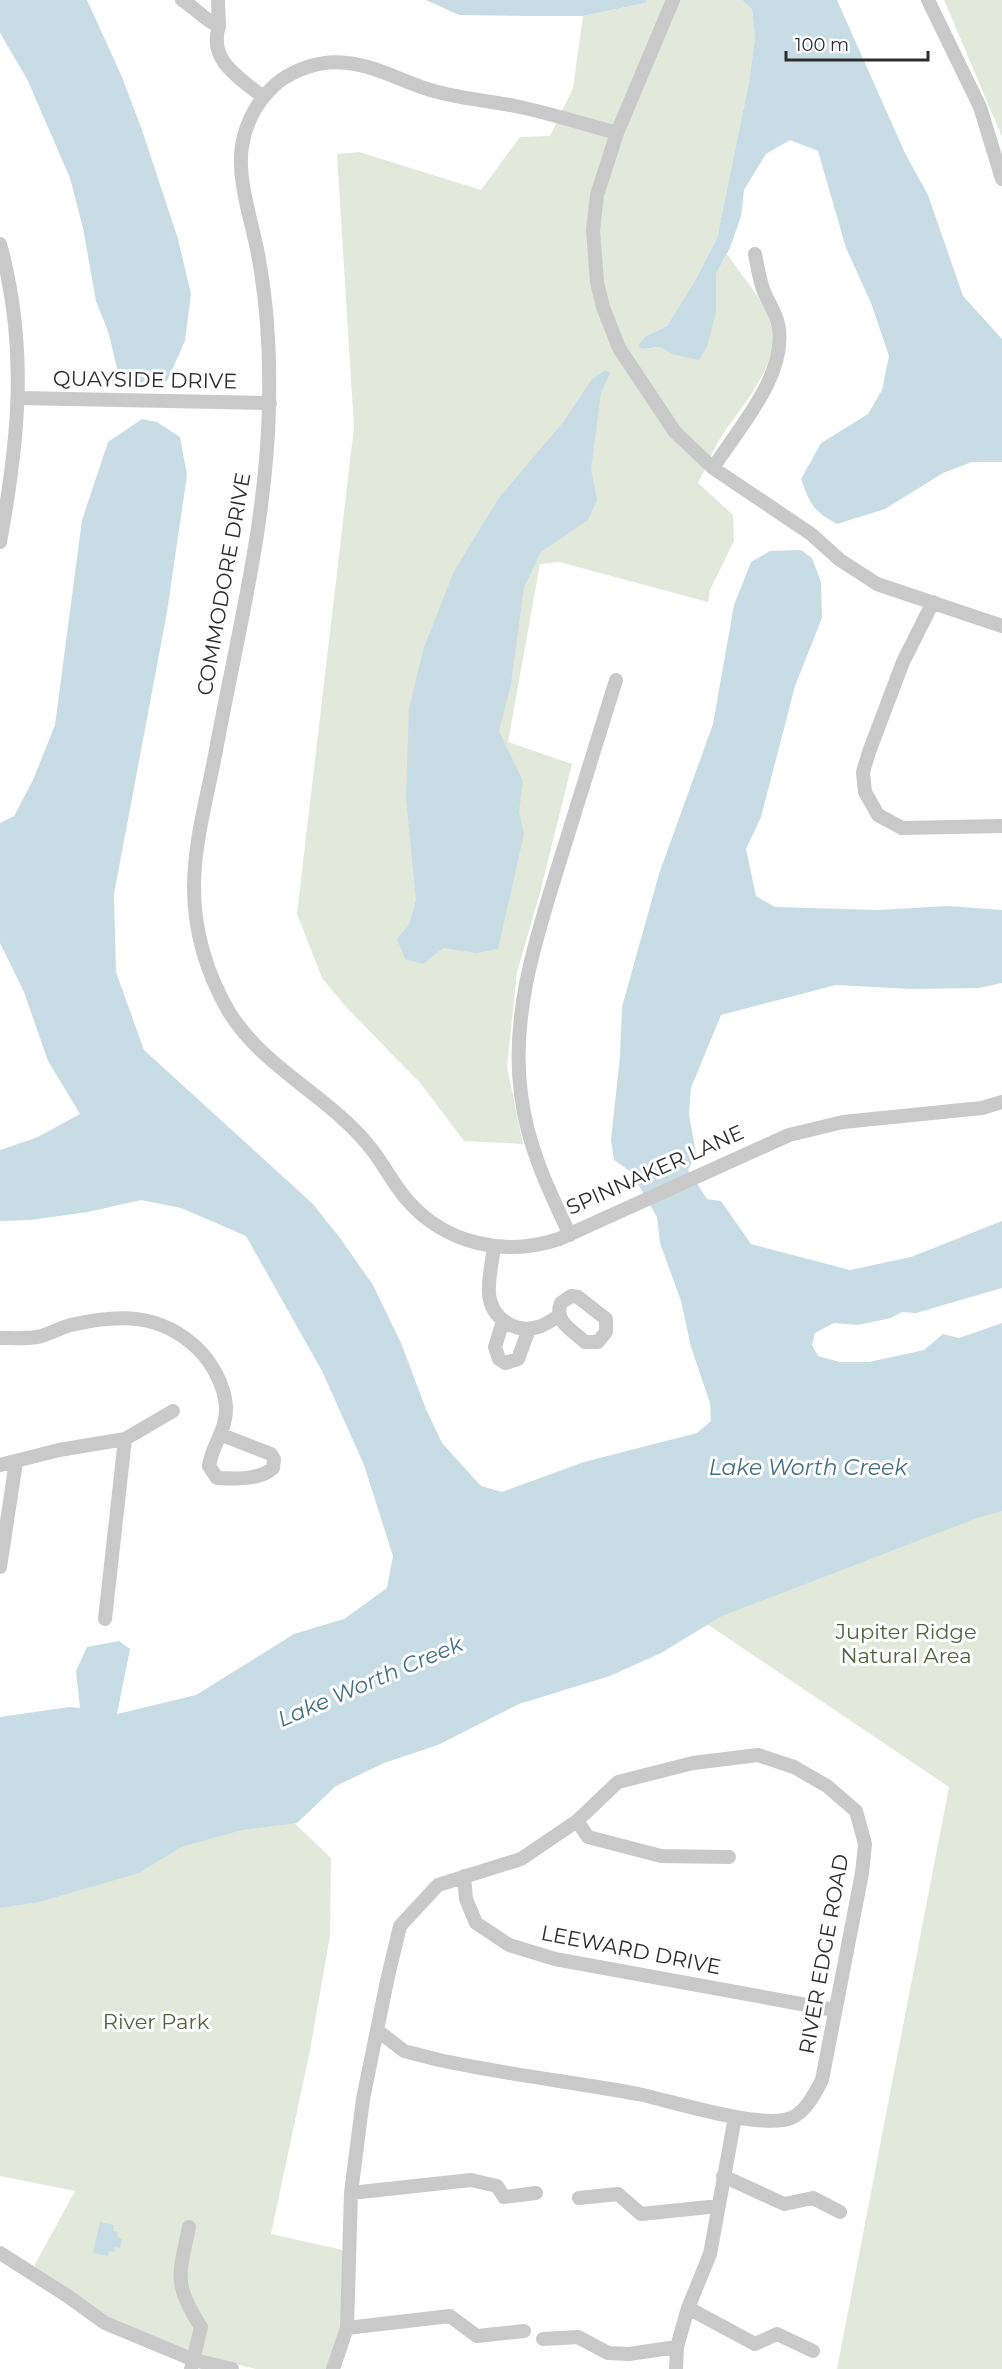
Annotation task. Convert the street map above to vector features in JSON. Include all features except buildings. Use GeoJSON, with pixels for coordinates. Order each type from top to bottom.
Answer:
{"type":"FeatureCollection","features":[{"type":"Feature","properties":{"kind":"street"},"geometry":{"type":"LineString","coordinates":[[182,0],[201,12],[210,23],[219,26]]}},
{"type":"Feature","properties":{"kind":"street"},"geometry":{"type":"LineString","coordinates":[[218,0],[219,26],[215,39],[221,58],[263,97]]}},
{"type":"Feature","properties":{"kind":"street"},"geometry":{"type":"LineString","coordinates":[[673,0],[617,133],[601,178],[593,230],[594,256],[603,307],[611,332],[631,370],[680,438],[713,468],[811,534],[858,573],[890,590],[1002,626]]}},
{"type":"Feature","properties":{"kind":"street"},"geometry":{"type":"LineString","coordinates":[[928,0],[980,107],[1002,179]]}},
{"type":"Feature","properties":{"kind":"street","name":"COMMODORE DRIVE"},"geometry":{"type":"LineString","coordinates":[[570,1235],[527,1247],[494,1247],[459,1238],[425,1218],[399,1189],[360,1136],[261,1052],[238,1024],[224,1003],[207,964],[200,939],[194,889],[197,855],[257,530],[268,445],[270,403],[266,309],[241,158],[248,122],[263,97],[275,85],[300,69],[343,62],[372,68],[435,92],[519,107],[617,133]]}},
{"type":"Feature","properties":{"kind":"street"},"geometry":{"type":"LineString","coordinates":[[0,244],[16,328],[19,398],[12,477],[0,542]]}},
{"type":"Feature","properties":{"kind":"street"},"geometry":{"type":"LineString","coordinates":[[713,468],[771,379],[779,354],[779,327],[776,314],[762,288],[755,255]]}},
{"type":"Feature","properties":{"kind":"street","name":"QUAYSIDE DRIVE"},"geometry":{"type":"LineString","coordinates":[[19,398],[270,403]]}},
{"type":"Feature","properties":{"kind":"street"},"geometry":{"type":"LineString","coordinates":[[933,602],[903,662],[869,752],[863,772],[865,792],[878,815],[902,828],[1002,826]]}},
{"type":"Feature","properties":{"kind":"street","name":"SPINNAKER LANE"},"geometry":{"type":"LineString","coordinates":[[616,680],[546,906],[528,974],[520,1020],[518,1067],[527,1127],[546,1184],[570,1235],[764,1144],[816,1127],[864,1119],[982,1108],[1002,1102]]}},
{"type":"Feature","properties":{"kind":"street"},"geometry":{"type":"LineString","coordinates":[[494,1247],[489,1294],[492,1307],[503,1321],[515,1327],[529,1329],[543,1326],[558,1316]]}},
{"type":"Feature","properties":{"kind":"street"},"geometry":{"type":"LineString","coordinates":[[0,1338],[38,1337],[71,1325],[129,1316],[160,1323],[191,1342],[218,1376],[226,1406],[222,1435],[211,1452],[209,1466],[218,1478],[236,1479],[267,1474],[273,1468],[274,1459],[271,1454],[222,1435]]}},
{"type":"Feature","properties":{"kind":"street"},"geometry":{"type":"LineString","coordinates":[[503,1321],[495,1347],[499,1359],[505,1363],[518,1359],[529,1329]]}},
{"type":"Feature","properties":{"kind":"street"},"geometry":{"type":"LineString","coordinates":[[0,1465],[59,1450],[125,1439],[173,1411]]}},
{"type":"Feature","properties":{"kind":"street"},"geometry":{"type":"LineString","coordinates":[[105,1619],[125,1439]]}},
{"type":"Feature","properties":{"kind":"street"},"geometry":{"type":"LineString","coordinates":[[0,1567],[16,1462]]}},
{"type":"Feature","properties":{"kind":"street","name":"RIVER EDGE ROAD"},"geometry":{"type":"LineString","coordinates":[[333,2369],[347,2328],[351,2193],[363,2099],[400,1926],[438,1885],[521,1858],[577,1821],[618,1782],[693,1763],[758,1755],[794,1767],[827,1786],[856,1811],[866,1844],[822,2080],[809,2103],[792,2118],[771,2122],[735,2117],[678,2102],[439,2060],[404,2050],[378,2031]]}},
{"type":"Feature","properties":{"kind":"street"},"geometry":{"type":"LineString","coordinates":[[577,1821],[588,1837],[622,1847],[661,1856],[729,1857]]}},
{"type":"Feature","properties":{"kind":"street","name":"LEEWARD DRIVE"},"geometry":{"type":"LineString","coordinates":[[464,1875],[466,1899],[476,1923],[510,1945],[555,1959],[834,2010]]}},
{"type":"Feature","properties":{"kind":"street"},"geometry":{"type":"LineString","coordinates":[[676,2369],[677,2347],[688,2308],[710,2254],[735,2117]]}},
{"type":"Feature","properties":{"kind":"street"},"geometry":{"type":"LineString","coordinates":[[723,2176],[784,2204],[813,2198],[840,2212]]}},
{"type":"Feature","properties":{"kind":"street"},"geometry":{"type":"LineString","coordinates":[[351,2193],[471,2180],[497,2186],[504,2197],[536,2193]]}},
{"type":"Feature","properties":{"kind":"street"},"geometry":{"type":"LineString","coordinates":[[579,2198],[618,2194],[641,2214],[719,2206]]}},
{"type":"Feature","properties":{"kind":"street"},"geometry":{"type":"LineString","coordinates":[[189,2227],[179,2278],[184,2300],[201,2327],[193,2364]]}},
{"type":"Feature","properties":{"kind":"street"},"geometry":{"type":"LineString","coordinates":[[0,2253],[28,2269],[105,2323],[193,2364],[232,2369]]}},
{"type":"Feature","properties":{"kind":"street"},"geometry":{"type":"LineString","coordinates":[[688,2308],[755,2344],[777,2334],[813,2351]]}},
{"type":"Feature","properties":{"kind":"street"},"geometry":{"type":"LineString","coordinates":[[347,2328],[450,2316],[477,2336],[524,2331]]}},
{"type":"Feature","properties":{"kind":"street"},"geometry":{"type":"LineString","coordinates":[[543,2339],[578,2337],[608,2353],[629,2354],[677,2347]]}},
{"type":"Feature","properties":{"kind":"green space"},"geometry":{"type":"Polygon","coordinates":[[[647,0],[742,0],[752,9],[755,37],[749,82],[717,238],[697,277],[667,326],[646,336],[644,349],[659,347],[672,354],[716,312],[716,274],[727,254],[768,316],[772,333],[771,350],[758,383],[718,442],[698,483],[733,515],[734,541],[710,590],[708,602],[559,562],[540,564],[508,742],[572,764],[540,893],[517,972],[507,1067],[523,1144],[464,1141],[421,1084],[346,1007],[322,978],[297,914],[354,427],[337,154],[359,152],[481,190],[520,137],[550,136],[573,88],[583,16],[645,3],[647,0]]]}},
{"type":"Feature","properties":{"kind":"green space"},"geometry":{"type":"Polygon","coordinates":[[[944,0],[1002,0],[1002,137],[944,0]]]}},
{"type":"Feature","properties":{"kind":"green space","name":"Jupiter Ridge Natural Area"},"geometry":{"type":"Polygon","coordinates":[[[1002,1505],[1002,2369],[837,2369],[949,1787],[701,1620],[1002,1505]]]}},
{"type":"Feature","properties":{"kind":"green space","name":"River Park"},"geometry":{"type":"Polygon","coordinates":[[[288,1817],[331,1858],[330,1936],[310,2050],[271,2234],[343,2250],[341,2328],[327,2369],[256,2369],[203,2356],[109,2318],[34,2266],[75,2191],[0,2176],[0,1901],[167,1845],[288,1817]]]}},
{"type":"Feature","properties":{"kind":"water"},"geometry":{"type":"Polygon","coordinates":[[[0,0],[87,0],[122,77],[178,239],[191,294],[185,341],[167,381],[155,386],[136,383],[118,373],[109,334],[96,301],[83,228],[70,178],[27,79],[0,33],[0,0]]]}},
{"type":"Feature","properties":{"kind":"water"},"geometry":{"type":"Polygon","coordinates":[[[426,0],[647,0],[645,3],[583,16],[534,16],[459,15],[426,0]]]}},
{"type":"Feature","properties":{"kind":"water"},"geometry":{"type":"Polygon","coordinates":[[[742,0],[837,0],[905,153],[928,195],[963,296],[1002,339],[1002,462],[972,462],[943,473],[885,509],[837,524],[813,506],[801,479],[821,443],[868,414],[882,390],[889,356],[871,303],[846,248],[818,151],[790,140],[766,154],[744,190],[741,216],[730,248],[716,274],[716,312],[707,347],[699,360],[672,354],[659,347],[643,349],[638,346],[646,336],[667,326],[697,277],[717,238],[749,82],[755,37],[752,9],[742,0]]]}},
{"type":"Feature","properties":{"kind":"water"},"geometry":{"type":"Polygon","coordinates":[[[606,370],[610,373],[601,393],[591,469],[597,500],[588,520],[541,552],[524,587],[511,684],[499,731],[523,781],[519,812],[524,834],[498,949],[477,953],[443,948],[423,964],[405,959],[397,939],[409,925],[416,900],[406,798],[409,709],[423,650],[454,571],[499,498],[564,421],[592,379],[606,370]]]}},
{"type":"Feature","properties":{"kind":"water","name":"Lake Worth Creek"},"geometry":{"type":"Polygon","coordinates":[[[142,419],[157,422],[180,437],[187,475],[167,612],[114,894],[116,972],[144,1050],[313,1204],[373,1285],[401,1343],[426,1409],[442,1443],[481,1486],[502,1492],[584,1462],[697,1433],[711,1421],[710,1403],[691,1347],[681,1301],[660,1243],[657,1217],[631,1172],[614,1160],[611,1140],[620,1056],[622,1007],[659,874],[713,724],[734,605],[751,562],[770,551],[801,550],[812,558],[821,582],[822,618],[795,686],[761,817],[746,849],[756,896],[775,907],[878,910],[948,906],[1002,910],[1002,983],[979,988],[912,989],[836,985],[721,1015],[691,1088],[689,1114],[696,1154],[688,1170],[707,1199],[721,1201],[751,1244],[850,1270],[911,1257],[1002,1221],[1002,1288],[916,1313],[902,1312],[891,1318],[858,1325],[834,1323],[815,1333],[812,1345],[818,1356],[840,1362],[869,1362],[924,1350],[943,1334],[959,1338],[1002,1323],[1002,1511],[977,1518],[722,1616],[661,1653],[610,1676],[519,1704],[438,1745],[384,1763],[336,1786],[297,1823],[242,1830],[181,1847],[139,1873],[39,1902],[0,1908],[0,1717],[69,1707],[80,1708],[76,1671],[87,1647],[119,1641],[130,1649],[117,1714],[196,1695],[294,1634],[344,1619],[387,1588],[393,1556],[364,1465],[322,1371],[246,1236],[181,1208],[141,1200],[88,1212],[30,1220],[0,1221],[0,1150],[38,1137],[80,1114],[48,1061],[24,992],[0,943],[0,823],[14,816],[33,780],[55,725],[82,520],[108,442],[142,419]]]}},
{"type":"Feature","properties":{"kind":"water"},"geometry":{"type":"Polygon","coordinates":[[[100,2222],[114,2225],[113,2231],[118,2232],[117,2237],[122,2239],[120,2248],[115,2247],[114,2252],[109,2251],[108,2256],[93,2253],[100,2222]]]}}]}
